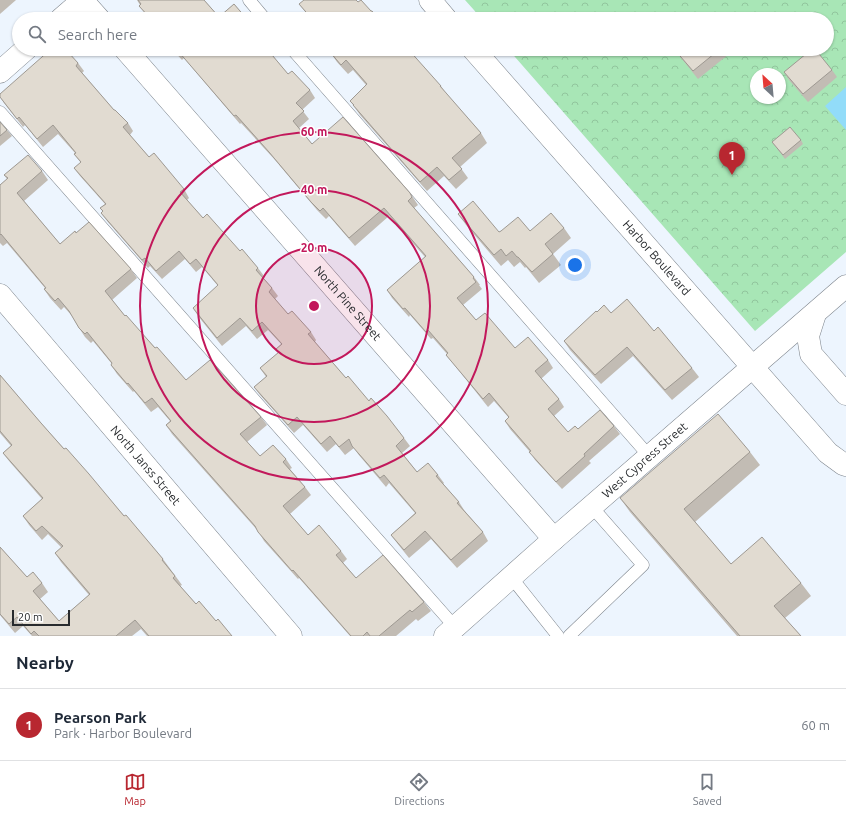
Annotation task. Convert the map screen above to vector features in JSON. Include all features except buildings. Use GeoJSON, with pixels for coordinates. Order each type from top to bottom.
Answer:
{"type":"FeatureCollection","features":[{"type":"Feature","properties":{"kind":"street"},"geometry":{"type":"LineString","coordinates":[[69,12],[83,0],[93,12]]}},
{"type":"Feature","properties":{"kind":"street"},"geometry":{"type":"LineString","coordinates":[[430,0],[440,12]]}},
{"type":"Feature","properties":{"kind":"street"},"geometry":{"type":"LineString","coordinates":[[0,72],[18,56]]}},
{"type":"Feature","properties":{"kind":"street","name":"North Pine Street"},"geometry":{"type":"LineString","coordinates":[[131,56],[554,539]]}},
{"type":"Feature","properties":{"kind":"street","name":"Harbor Boulevard"},"geometry":{"type":"LineString","coordinates":[[479,56],[828,453],[845,468]]}},
{"type":"Feature","properties":{"kind":"street","name":"West Cypress Street"},"geometry":{"type":"LineString","coordinates":[[450,631],[846,286]]}},
{"type":"Feature","properties":{"kind":"street","name":"North Janss Street"},"geometry":{"type":"LineString","coordinates":[[0,295],[291,636]]}},
{"type":"Feature","properties":{"kind":"street"},"geometry":{"type":"LineString","coordinates":[[815,314],[808,336],[811,354],[846,394]]}},
{"type":"Feature","properties":{"kind":"lane"},"geometry":{"type":"LineString","coordinates":[[249,0],[259,12]]}},
{"type":"Feature","properties":{"kind":"lane"},"geometry":{"type":"LineString","coordinates":[[298,56],[650,457]]}},
{"type":"Feature","properties":{"kind":"lane"},"geometry":{"type":"LineString","coordinates":[[0,112],[450,631]]}},
{"type":"Feature","properties":{"kind":"lane"},"geometry":{"type":"LineString","coordinates":[[569,636],[643,565],[592,507]]}},
{"type":"Feature","properties":{"kind":"lane"},"geometry":{"type":"LineString","coordinates":[[512,577],[558,636]]}},
{"type":"Feature","properties":{"kind":"green space"},"geometry":{"type":"Polygon","coordinates":[[[465,0],[846,0],[846,252],[755,331],[514,56],[834,56],[834,12],[476,12],[465,0]]]}},
{"type":"Feature","properties":{"kind":"water"},"geometry":{"type":"Polygon","coordinates":[[[846,87],[846,130],[825,106],[846,87]]]}},
{"type":"Feature","properties":{"kind":"place","name":"Pearson Park"},"geometry":{"type":"Point","coordinates":[732,175]}}]}
